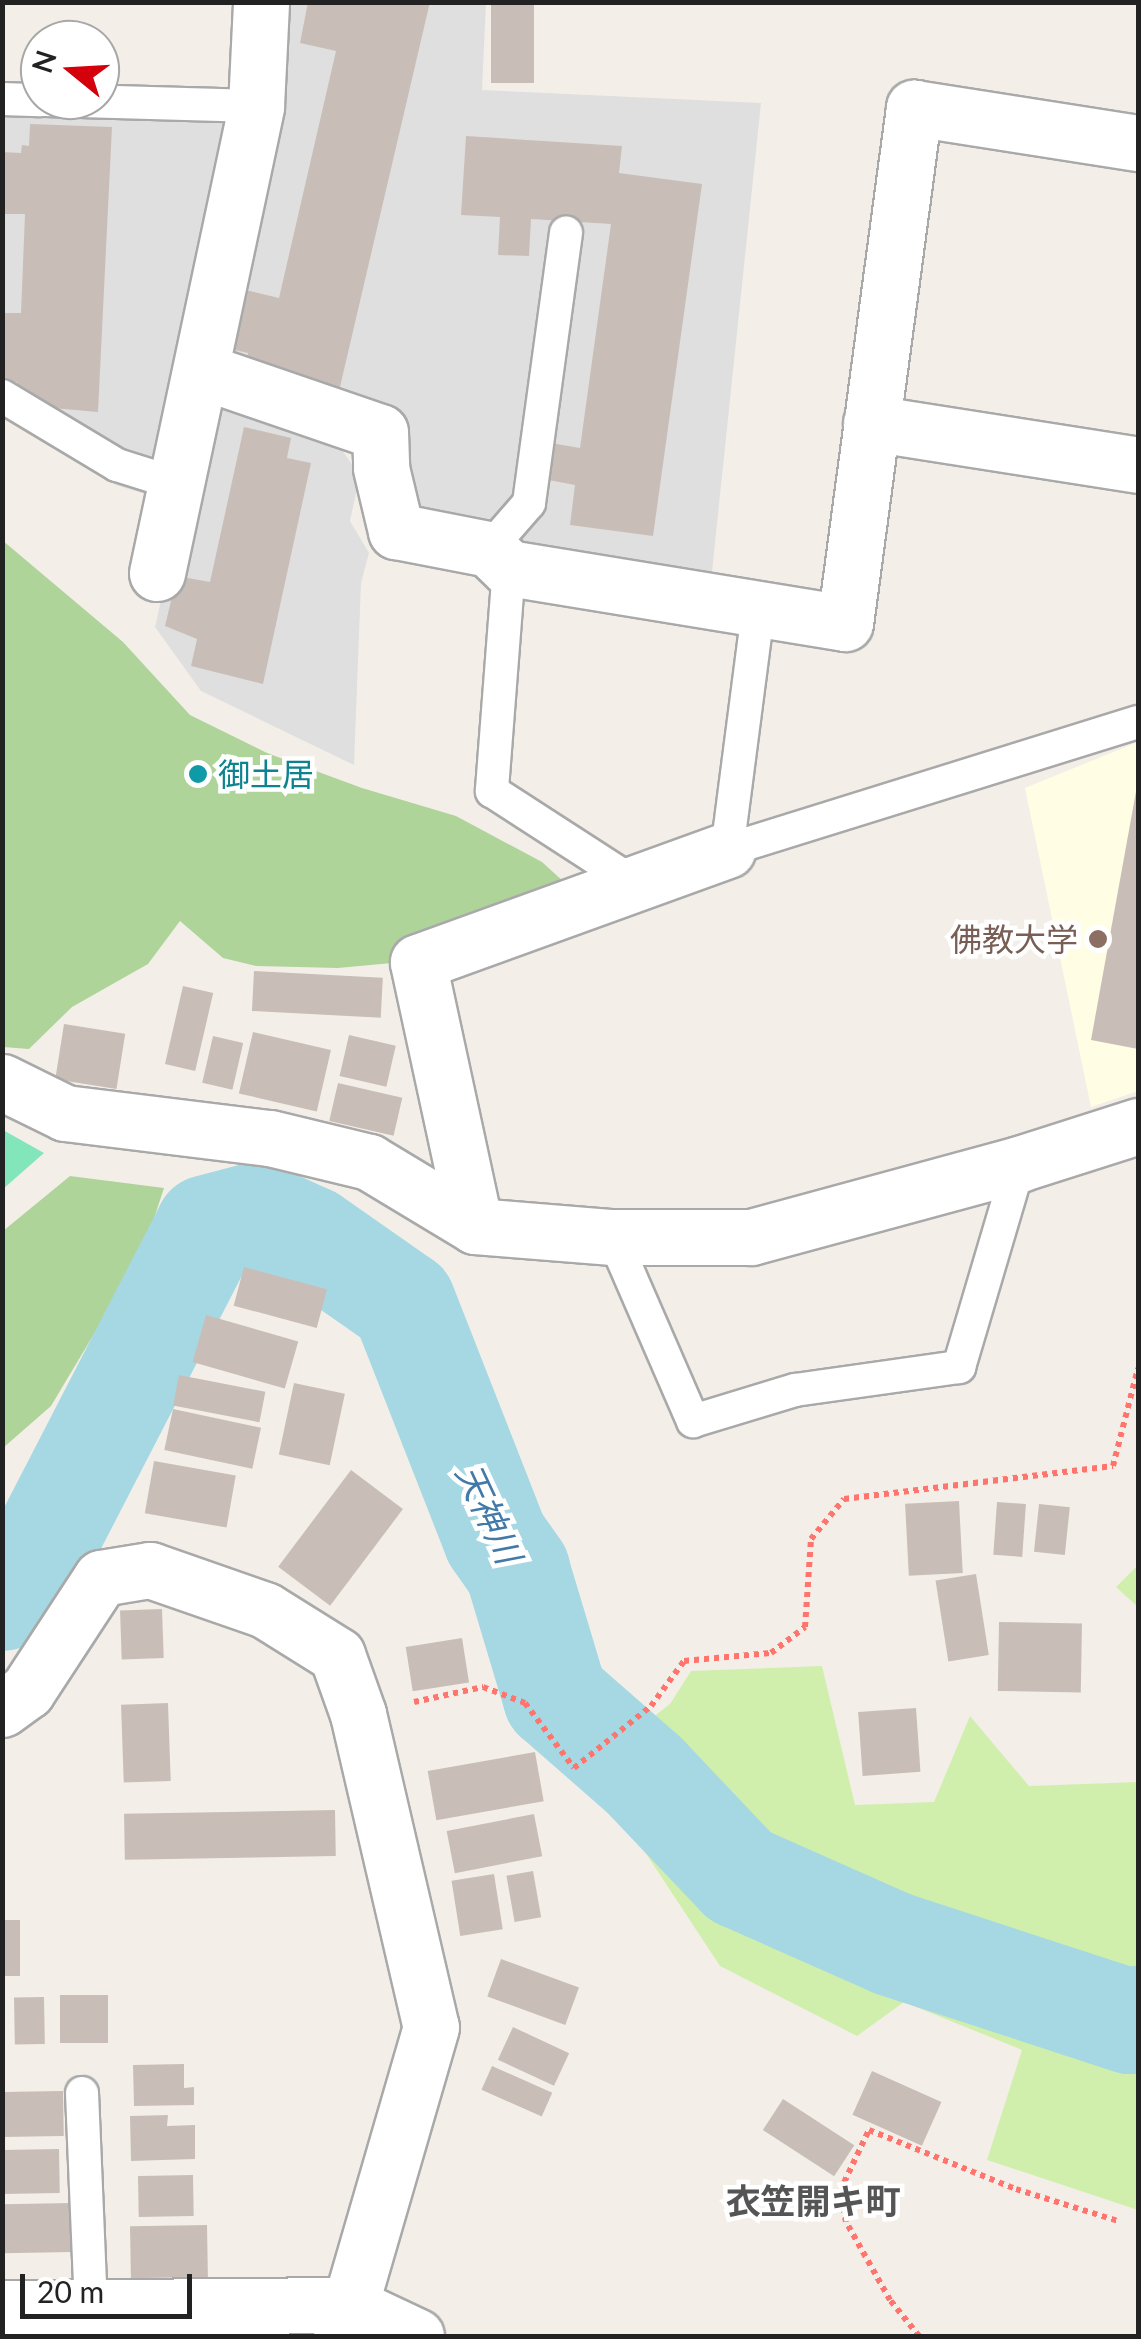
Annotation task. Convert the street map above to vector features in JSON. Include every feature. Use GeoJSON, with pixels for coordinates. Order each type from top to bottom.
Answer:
{"type":"FeatureCollection","features":[{"type":"Feature","properties":{"kind":"street"},"geometry":{"type":"LineString","coordinates":[[157,573],[256,106],[261,2]]}},
{"type":"Feature","properties":{"kind":"street"},"geometry":{"type":"LineString","coordinates":[[202,372],[380,432],[381,468],[396,531],[499,559],[758,612],[845,622],[914,108],[1138,143]]}},
{"type":"Feature","properties":{"kind":"street"},"geometry":{"type":"LineString","coordinates":[[870,423],[1138,465]]}},
{"type":"Feature","properties":{"kind":"street"},"geometry":{"type":"LineString","coordinates":[[476,1226],[418,962],[726,850]]}},
{"type":"Feature","properties":{"kind":"street"},"geometry":{"type":"LineString","coordinates":[[2,1082],[66,1112],[270,1138],[369,1162],[476,1226],[613,1238],[751,1238],[1019,1164],[1138,1126]]}},
{"type":"Feature","properties":{"kind":"street"},"geometry":{"type":"LineString","coordinates":[[2,1709],[26,1692],[101,1578],[150,1570],[265,1610],[337,1656],[358,1714],[431,2027],[345,2321]]}},
{"type":"Feature","properties":{"kind":"street"},"geometry":{"type":"LineString","coordinates":[[2,2308],[345,2321],[416,2336]]}},
{"type":"Feature","properties":{"kind":"lane"},"geometry":{"type":"LineString","coordinates":[[120,102],[256,106]]}},
{"type":"Feature","properties":{"kind":"lane"},"geometry":{"type":"LineString","coordinates":[[566,233],[529,503],[499,559],[492,792],[631,882]]}},
{"type":"Feature","properties":{"kind":"lane"},"geometry":{"type":"LineString","coordinates":[[2,396],[116,465],[174,484]]}},
{"type":"Feature","properties":{"kind":"lane"},"geometry":{"type":"LineString","coordinates":[[758,612],[726,850],[1138,722]]}},
{"type":"Feature","properties":{"kind":"lane"},"geometry":{"type":"LineString","coordinates":[[613,1238],[692,1421],[796,1390],[959,1367],[1019,1164]]}},
{"type":"Feature","properties":{"kind":"lane"},"geometry":{"type":"LineString","coordinates":[[82,2094],[91,2309]]}},
{"type":"Feature","properties":{"kind":"path"},"geometry":{"type":"LineString","coordinates":[[358,1714],[483,1687],[525,1703],[574,1768],[651,1706],[684,1661],[770,1653],[805,1628],[812,1539],[844,1499],[1112,1466],[1138,1368]]}},
{"type":"Feature","properties":{"kind":"path"},"geometry":{"type":"LineString","coordinates":[[920,2336],[890,2300],[846,2222],[840,2191],[868,2130],[1016,2189],[1118,2221]]}},
{"type":"Feature","properties":{"kind":"shaded area"},"geometry":{"type":"Polygon","coordinates":[[[277,3],[486,3],[482,90],[761,103],[710,591],[413,524],[401,425],[233,370],[217,310],[277,3]]]}},
{"type":"Feature","properties":{"kind":"shaded area"},"geometry":{"type":"Polygon","coordinates":[[[2,88],[20,89],[20,120],[120,120],[120,97],[239,106],[161,499],[116,485],[3,414],[2,88]]]}},
{"type":"Feature","properties":{"kind":"shaded area"},"geometry":{"type":"Polygon","coordinates":[[[207,393],[322,423],[360,475],[350,521],[369,553],[361,583],[354,765],[201,691],[155,627],[207,393]]]}},
{"type":"Feature","properties":{"kind":"shaded area","name":"佛教大学"},"geometry":{"type":"Polygon","coordinates":[[[1138,742],[1138,1091],[1091,1107],[1025,788],[1138,742]]]}},
{"type":"Feature","properties":{"kind":"green space"},"geometry":{"type":"Polygon","coordinates":[[[2,540],[123,642],[190,715],[267,753],[362,788],[456,816],[542,862],[575,892],[392,963],[338,968],[256,966],[223,958],[180,921],[148,964],[72,1007],[29,1049],[3,1047],[2,540]]]}},
{"type":"Feature","properties":{"kind":"green space"},"geometry":{"type":"Polygon","coordinates":[[[3,1130],[44,1153],[3,1189],[3,1130]]]}},
{"type":"Feature","properties":{"kind":"green space"},"geometry":{"type":"Polygon","coordinates":[[[70,1176],[164,1188],[143,1252],[51,1406],[3,1448],[3,1231],[70,1176]]]}},
{"type":"Feature","properties":{"kind":"green space"},"geometry":{"type":"Polygon","coordinates":[[[1138,1565],[1138,1607],[1116,1587],[1138,1565]]]}},
{"type":"Feature","properties":{"kind":"green space"},"geometry":{"type":"Polygon","coordinates":[[[822,1666],[855,1805],[934,1802],[970,1716],[1029,1786],[1138,1782],[1138,2210],[987,2160],[1022,2050],[904,2002],[857,2036],[720,1966],[589,1767],[670,1704],[691,1671],[822,1666]]]}},
{"type":"Feature","properties":{"kind":"building"},"geometry":{"type":"Polygon","coordinates":[[[308,2],[430,2],[336,404],[246,361],[248,353],[226,348],[242,289],[279,298],[336,51],[300,43],[308,2]]]}},
{"type":"Feature","properties":{"kind":"building"},"geometry":{"type":"Polygon","coordinates":[[[491,2],[534,2],[534,83],[491,83],[491,2]]]}},
{"type":"Feature","properties":{"kind":"building"},"geometry":{"type":"Polygon","coordinates":[[[30,124],[112,127],[98,412],[18,405],[17,382],[7,382],[2,372],[2,313],[21,313],[25,214],[2,214],[2,152],[21,153],[22,145],[29,146],[30,124]]]}},
{"type":"Feature","properties":{"kind":"building"},"geometry":{"type":"Polygon","coordinates":[[[466,136],[622,146],[619,173],[702,184],[653,536],[570,525],[575,485],[538,478],[545,442],[580,448],[611,224],[531,219],[529,256],[498,255],[500,217],[461,215],[466,136]]]}},
{"type":"Feature","properties":{"kind":"building"},"geometry":{"type":"Polygon","coordinates":[[[244,427],[291,438],[287,458],[311,463],[263,684],[191,666],[197,639],[165,626],[177,576],[210,582],[244,427]]]}},
{"type":"Feature","properties":{"kind":"building"},"geometry":{"type":"Polygon","coordinates":[[[1138,787],[1138,1049],[1091,1040],[1138,787]]]}},
{"type":"Feature","properties":{"kind":"building"},"geometry":{"type":"Polygon","coordinates":[[[254,971],[383,978],[381,1018],[252,1011],[254,971]]]}},
{"type":"Feature","properties":{"kind":"building"},"geometry":{"type":"Polygon","coordinates":[[[183,986],[213,993],[195,1071],[165,1064],[183,986]]]}},
{"type":"Feature","properties":{"kind":"building"},"geometry":{"type":"Polygon","coordinates":[[[64,1024],[125,1034],[116,1089],[55,1079],[64,1024]]]}},
{"type":"Feature","properties":{"kind":"building"},"geometry":{"type":"Polygon","coordinates":[[[253,1032],[331,1050],[317,1111],[239,1093],[253,1032]]]}},
{"type":"Feature","properties":{"kind":"building"},"geometry":{"type":"Polygon","coordinates":[[[349,1035],[396,1046],[386,1087],[340,1076],[349,1035]]]}},
{"type":"Feature","properties":{"kind":"building"},"geometry":{"type":"Polygon","coordinates":[[[213,1036],[243,1043],[232,1090],[202,1083],[213,1036]]]}},
{"type":"Feature","properties":{"kind":"building"},"geometry":{"type":"Polygon","coordinates":[[[338,1083],[402,1098],[394,1136],[329,1121],[338,1083]]]}},
{"type":"Feature","properties":{"kind":"building"},"geometry":{"type":"Polygon","coordinates":[[[244,1267],[327,1289],[317,1328],[234,1306],[244,1267]]]}},
{"type":"Feature","properties":{"kind":"building"},"geometry":{"type":"Polygon","coordinates":[[[206,1315],[298,1341],[285,1389],[192,1362],[206,1315]]]}},
{"type":"Feature","properties":{"kind":"building"},"geometry":{"type":"Polygon","coordinates":[[[179,1375],[265,1392],[259,1422],[173,1405],[179,1375]]]}},
{"type":"Feature","properties":{"kind":"building"},"geometry":{"type":"Polygon","coordinates":[[[294,1383],[345,1394],[330,1465],[279,1454],[294,1383]]]}},
{"type":"Feature","properties":{"kind":"building"},"geometry":{"type":"Polygon","coordinates":[[[173,1409],[261,1428],[252,1469],[164,1450],[173,1409]]]}},
{"type":"Feature","properties":{"kind":"building"},"geometry":{"type":"Polygon","coordinates":[[[154,1461],[236,1475],[227,1528],[145,1513],[154,1461]]]}},
{"type":"Feature","properties":{"kind":"building"},"geometry":{"type":"Polygon","coordinates":[[[351,1470],[403,1509],[330,1606],[278,1567],[351,1470]]]}},
{"type":"Feature","properties":{"kind":"building"},"geometry":{"type":"Polygon","coordinates":[[[959,1501],[963,1573],[909,1576],[905,1504],[959,1501]]]}},
{"type":"Feature","properties":{"kind":"building"},"geometry":{"type":"Polygon","coordinates":[[[997,1502],[1026,1504],[1022,1557],[993,1555],[997,1502]]]}},
{"type":"Feature","properties":{"kind":"building"},"geometry":{"type":"Polygon","coordinates":[[[1039,1504],[1070,1507],[1065,1555],[1034,1552],[1039,1504]]]}},
{"type":"Feature","properties":{"kind":"building"},"geometry":{"type":"Polygon","coordinates":[[[976,1574],[989,1655],[948,1661],[936,1580],[976,1574]]]}},
{"type":"Feature","properties":{"kind":"building"},"geometry":{"type":"Polygon","coordinates":[[[162,1609],[164,1658],[122,1659],[120,1610],[162,1609]]]}},
{"type":"Feature","properties":{"kind":"building"},"geometry":{"type":"Polygon","coordinates":[[[999,1622],[1082,1623],[1081,1692],[998,1691],[999,1622]]]}},
{"type":"Feature","properties":{"kind":"building"},"geometry":{"type":"Polygon","coordinates":[[[462,1638],[469,1682],[413,1691],[406,1647],[462,1638]]]}},
{"type":"Feature","properties":{"kind":"building"},"geometry":{"type":"Polygon","coordinates":[[[168,1703],[171,1781],[124,1783],[121,1705],[168,1703]]]}},
{"type":"Feature","properties":{"kind":"building"},"geometry":{"type":"Polygon","coordinates":[[[916,1708],[920,1772],[863,1776],[858,1712],[916,1708]]]}},
{"type":"Feature","properties":{"kind":"building"},"geometry":{"type":"Polygon","coordinates":[[[535,1752],[544,1801],[436,1820],[428,1771],[535,1752]]]}},
{"type":"Feature","properties":{"kind":"building"},"geometry":{"type":"Polygon","coordinates":[[[335,1810],[336,1856],[125,1860],[124,1814],[335,1810]]]}},
{"type":"Feature","properties":{"kind":"building"},"geometry":{"type":"Polygon","coordinates":[[[534,1814],[542,1856],[455,1873],[447,1831],[534,1814]]]}},
{"type":"Feature","properties":{"kind":"building"},"geometry":{"type":"Polygon","coordinates":[[[533,1871],[541,1917],[515,1922],[506,1876],[533,1871]]]}},
{"type":"Feature","properties":{"kind":"building"},"geometry":{"type":"Polygon","coordinates":[[[494,1874],[503,1929],[460,1936],[452,1881],[494,1874]]]}},
{"type":"Feature","properties":{"kind":"building"},"geometry":{"type":"Polygon","coordinates":[[[2,1920],[20,1920],[20,1976],[2,1976],[2,1920]]]}},
{"type":"Feature","properties":{"kind":"building"},"geometry":{"type":"Polygon","coordinates":[[[501,1959],[579,1987],[565,2025],[487,1997],[501,1959]]]}},
{"type":"Feature","properties":{"kind":"building"},"geometry":{"type":"Polygon","coordinates":[[[60,1995],[108,1995],[108,2043],[60,2043],[60,1995]]]}},
{"type":"Feature","properties":{"kind":"building"},"geometry":{"type":"Polygon","coordinates":[[[44,1997],[45,2044],[15,2045],[14,1998],[44,1997]]]}},
{"type":"Feature","properties":{"kind":"building"},"geometry":{"type":"Polygon","coordinates":[[[513,2027],[569,2053],[554,2086],[498,2060],[513,2027]]]}},
{"type":"Feature","properties":{"kind":"building"},"geometry":{"type":"Polygon","coordinates":[[[184,2064],[184,2088],[194,2087],[194,2105],[134,2106],[133,2065],[184,2064]]]}},
{"type":"Feature","properties":{"kind":"building"},"geometry":{"type":"Polygon","coordinates":[[[492,2066],[552,2093],[542,2117],[481,2090],[492,2066]]]}},
{"type":"Feature","properties":{"kind":"building"},"geometry":{"type":"Polygon","coordinates":[[[872,2071],[941,2102],[922,2146],[852,2115],[872,2071]]]}},
{"type":"Feature","properties":{"kind":"building"},"geometry":{"type":"Polygon","coordinates":[[[63,2091],[64,2136],[3,2137],[2,2092],[63,2091]]]}},
{"type":"Feature","properties":{"kind":"building"},"geometry":{"type":"Polygon","coordinates":[[[783,2099],[854,2145],[834,2176],[763,2130],[783,2099]]]}},
{"type":"Feature","properties":{"kind":"building"},"geometry":{"type":"Polygon","coordinates":[[[168,2115],[167,2126],[195,2125],[195,2159],[131,2161],[130,2116],[168,2115]]]}},
{"type":"Feature","properties":{"kind":"building"},"geometry":{"type":"Polygon","coordinates":[[[59,2149],[60,2193],[3,2194],[2,2150],[59,2149]]]}},
{"type":"Feature","properties":{"kind":"building"},"geometry":{"type":"Polygon","coordinates":[[[193,2175],[194,2216],[139,2217],[138,2176],[193,2175]]]}},
{"type":"Feature","properties":{"kind":"building"},"geometry":{"type":"Polygon","coordinates":[[[71,2203],[72,2252],[3,2253],[2,2204],[71,2203]]]}},
{"type":"Feature","properties":{"kind":"building"},"geometry":{"type":"Polygon","coordinates":[[[207,2225],[208,2277],[131,2278],[130,2226],[207,2225]]]}},
{"type":"Feature","properties":{"kind":"waterway","name":"天神川"},"geometry":{"type":"LineString","coordinates":[[2,1598],[24,1582],[207,1227],[257,1214],[310,1238],[403,1303],[495,1538],[517,1570],[555,1697],[644,1775],[740,1876],[891,1943],[1130,2021],[1138,2018]]}},
{"type":"Feature","properties":{"kind":"place","name":"御土居"},"geometry":{"type":"Point","coordinates":[198,774]}},
{"type":"Feature","properties":{"kind":"place","name":"佛教大学"},"geometry":{"type":"Point","coordinates":[1098,939]}},
{"type":"Feature","properties":{"kind":"district","name":"衣笠開キ町"},"geometry":{"type":"Point","coordinates":[813,2200]}}]}
